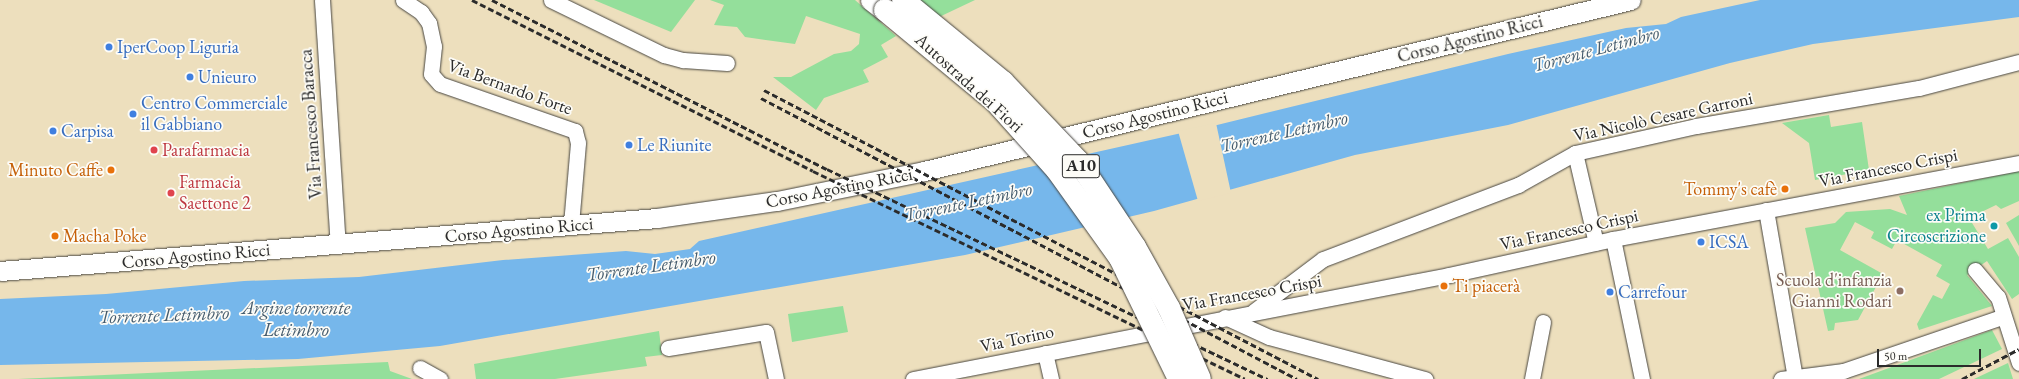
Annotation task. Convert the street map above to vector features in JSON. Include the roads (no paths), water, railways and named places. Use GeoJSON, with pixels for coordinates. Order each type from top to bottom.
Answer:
{"type":"FeatureCollection","features":[{"type":"Feature","properties":{"kind":"highway","name":"Autostrada dei Fiori"},"geometry":{"type":"LineString","coordinates":[[886,3],[995,101],[1057,170],[1120,258],[1179,379]]}},
{"type":"Feature","properties":{"kind":"highway","name":"Autostrada dei Fiori"},"geometry":{"type":"LineString","coordinates":[[886,3],[1003,82],[1078,161],[1135,247],[1169,308],[1200,379]]}},
{"type":"Feature","properties":{"kind":"main road","name":"Corso Agostino Ricci"},"geometry":{"type":"LineString","coordinates":[[0,271],[31,270],[657,218],[777,201],[924,171],[1631,0]]}},
{"type":"Feature","properties":{"kind":"main road","name":"Corso Agostino Ricci"},"geometry":{"type":"LineString","coordinates":[[0,266],[31,270]]}},
{"type":"Feature","properties":{"kind":"street","name":"Via Francesco Baracca"},"geometry":{"type":"LineString","coordinates":[[322,0],[338,245]]}},
{"type":"Feature","properties":{"kind":"street","name":"Via Bernardo Forte"},"geometry":{"type":"LineString","coordinates":[[403,0],[420,12],[428,23],[434,46],[433,79],[454,89],[575,131],[578,143],[571,225]]}},
{"type":"Feature","properties":{"kind":"street"},"geometry":{"type":"LineString","coordinates":[[551,0],[664,55],[691,61],[728,63]]}},
{"type":"Feature","properties":{"kind":"street","name":"Via Nicolò Cesare Garroni"},"geometry":{"type":"LineString","coordinates":[[1251,312],[1323,259],[1518,185],[1576,153],[1696,126],[1919,88],[2019,62]]}},
{"type":"Feature","properties":{"kind":"street"},"geometry":{"type":"LineString","coordinates":[[1576,153],[1596,243]]}},
{"type":"Feature","properties":{"kind":"street","name":"Via Francesco Crispi"},"geometry":{"type":"LineString","coordinates":[[1128,335],[1251,312],[1613,239],[2019,163]]}},
{"type":"Feature","properties":{"kind":"street"},"geometry":{"type":"LineString","coordinates":[[1766,210],[1788,378],[1845,375],[2002,318]]}},
{"type":"Feature","properties":{"kind":"street"},"geometry":{"type":"LineString","coordinates":[[1613,239],[1642,379]]}},
{"type":"Feature","properties":{"kind":"street"},"geometry":{"type":"LineString","coordinates":[[1975,270],[1998,298],[2002,318],[2019,363]]}},
{"type":"Feature","properties":{"kind":"street"},"geometry":{"type":"LineString","coordinates":[[1225,317],[1269,337],[1425,379]]}},
{"type":"Feature","properties":{"kind":"street"},"geometry":{"type":"LineString","coordinates":[[1532,379],[1543,322]]}},
{"type":"Feature","properties":{"kind":"street"},"geometry":{"type":"LineString","coordinates":[[668,348],[766,332],[776,379]]}},
{"type":"Feature","properties":{"kind":"street","name":"Via Torino"},"geometry":{"type":"LineString","coordinates":[[913,379],[929,378],[1128,335]]}},
{"type":"Feature","properties":{"kind":"street"},"geometry":{"type":"LineString","coordinates":[[1045,353],[1051,379]]}},
{"type":"Feature","properties":{"kind":"street"},"geometry":{"type":"LineString","coordinates":[[420,368],[440,379]]}},
{"type":"Feature","properties":{"kind":"water","name":"Argine torrente Letimbro"},"geometry":{"type":"Polygon","coordinates":[[[1760,0],[2019,0],[2019,17],[1813,44],[1730,63],[1508,125],[1355,155],[1154,211],[965,255],[440,346],[298,359],[0,365],[0,299],[106,294],[244,281],[359,277],[503,260],[626,251],[655,254],[690,249],[699,241],[1213,126],[1508,54],[1626,28],[1666,24],[1681,17],[1760,0]]]}},
{"type":"Feature","properties":{"kind":"railway"},"geometry":{"type":"LineString","coordinates":[[472,0],[813,171],[1245,379]]}},
{"type":"Feature","properties":{"kind":"railway"},"geometry":{"type":"LineString","coordinates":[[492,0],[827,169],[1268,379]]}},
{"type":"Feature","properties":{"kind":"railway"},"geometry":{"type":"LineString","coordinates":[[764,90],[1318,379]]}},
{"type":"Feature","properties":{"kind":"railway"},"geometry":{"type":"LineString","coordinates":[[761,98],[1297,379]]}},
{"type":"Feature","properties":{"kind":"railway"},"geometry":{"type":"LineString","coordinates":[[1962,379],[2019,349]]}},
{"type":"Feature","properties":{"kind":"place","name":"IperCoop Liguria"},"geometry":{"type":"Point","coordinates":[109,47]}},
{"type":"Feature","properties":{"kind":"place","name":"Unieuro"},"geometry":{"type":"Point","coordinates":[190,77]}},
{"type":"Feature","properties":{"kind":"place","name":"Centro Commerciale il Gabbiano"},"geometry":{"type":"Point","coordinates":[133,114]}},
{"type":"Feature","properties":{"kind":"place","name":"Carpisa"},"geometry":{"type":"Point","coordinates":[53,131]}},
{"type":"Feature","properties":{"kind":"place","name":"Le Riunite"},"geometry":{"type":"Point","coordinates":[629,145]}},
{"type":"Feature","properties":{"kind":"place","name":"Parafarmacia"},"geometry":{"type":"Point","coordinates":[154,150]}},
{"type":"Feature","properties":{"kind":"place","name":"Minuto Caffe"},"geometry":{"type":"Point","coordinates":[111,170]}},
{"type":"Feature","properties":{"kind":"place","name":"Tommy's cafè"},"geometry":{"type":"Point","coordinates":[1785,189]}},
{"type":"Feature","properties":{"kind":"place","name":"Farmacia Saettone 2"},"geometry":{"type":"Point","coordinates":[171,193]}},
{"type":"Feature","properties":{"kind":"place","name":"ex Prima Circoscrizione"},"geometry":{"type":"Point","coordinates":[1994,226]}},
{"type":"Feature","properties":{"kind":"place","name":"Macha Poke"},"geometry":{"type":"Point","coordinates":[55,236]}},
{"type":"Feature","properties":{"kind":"place","name":"ICSA"},"geometry":{"type":"Point","coordinates":[1701,242]}},
{"type":"Feature","properties":{"kind":"place","name":"Ti piacerà"},"geometry":{"type":"Point","coordinates":[1444,286]}},
{"type":"Feature","properties":{"kind":"place","name":"Scuola d'infanzia Gianni Rodari"},"geometry":{"type":"Point","coordinates":[1900,291]}},
{"type":"Feature","properties":{"kind":"place","name":"Carrefour"},"geometry":{"type":"Point","coordinates":[1610,292]}},
{"type":"Feature","properties":{"kind":"water label","name":"Torrente Letimbro"},"geometry":{"type":"Point","coordinates":[1596,49]}},
{"type":"Feature","properties":{"kind":"water label","name":"Torrente Letimbro"},"geometry":{"type":"Point","coordinates":[1284,132]}},
{"type":"Feature","properties":{"kind":"water label","name":"Torrente Letimbro"},"geometry":{"type":"Point","coordinates":[968,202]}},
{"type":"Feature","properties":{"kind":"water label","name":"Torrente Letimbro"},"geometry":{"type":"Point","coordinates":[651,266]}},
{"type":"Feature","properties":{"kind":"water label","name":"Torrente Letimbro"},"geometry":{"type":"Point","coordinates":[164,315]}}]}
